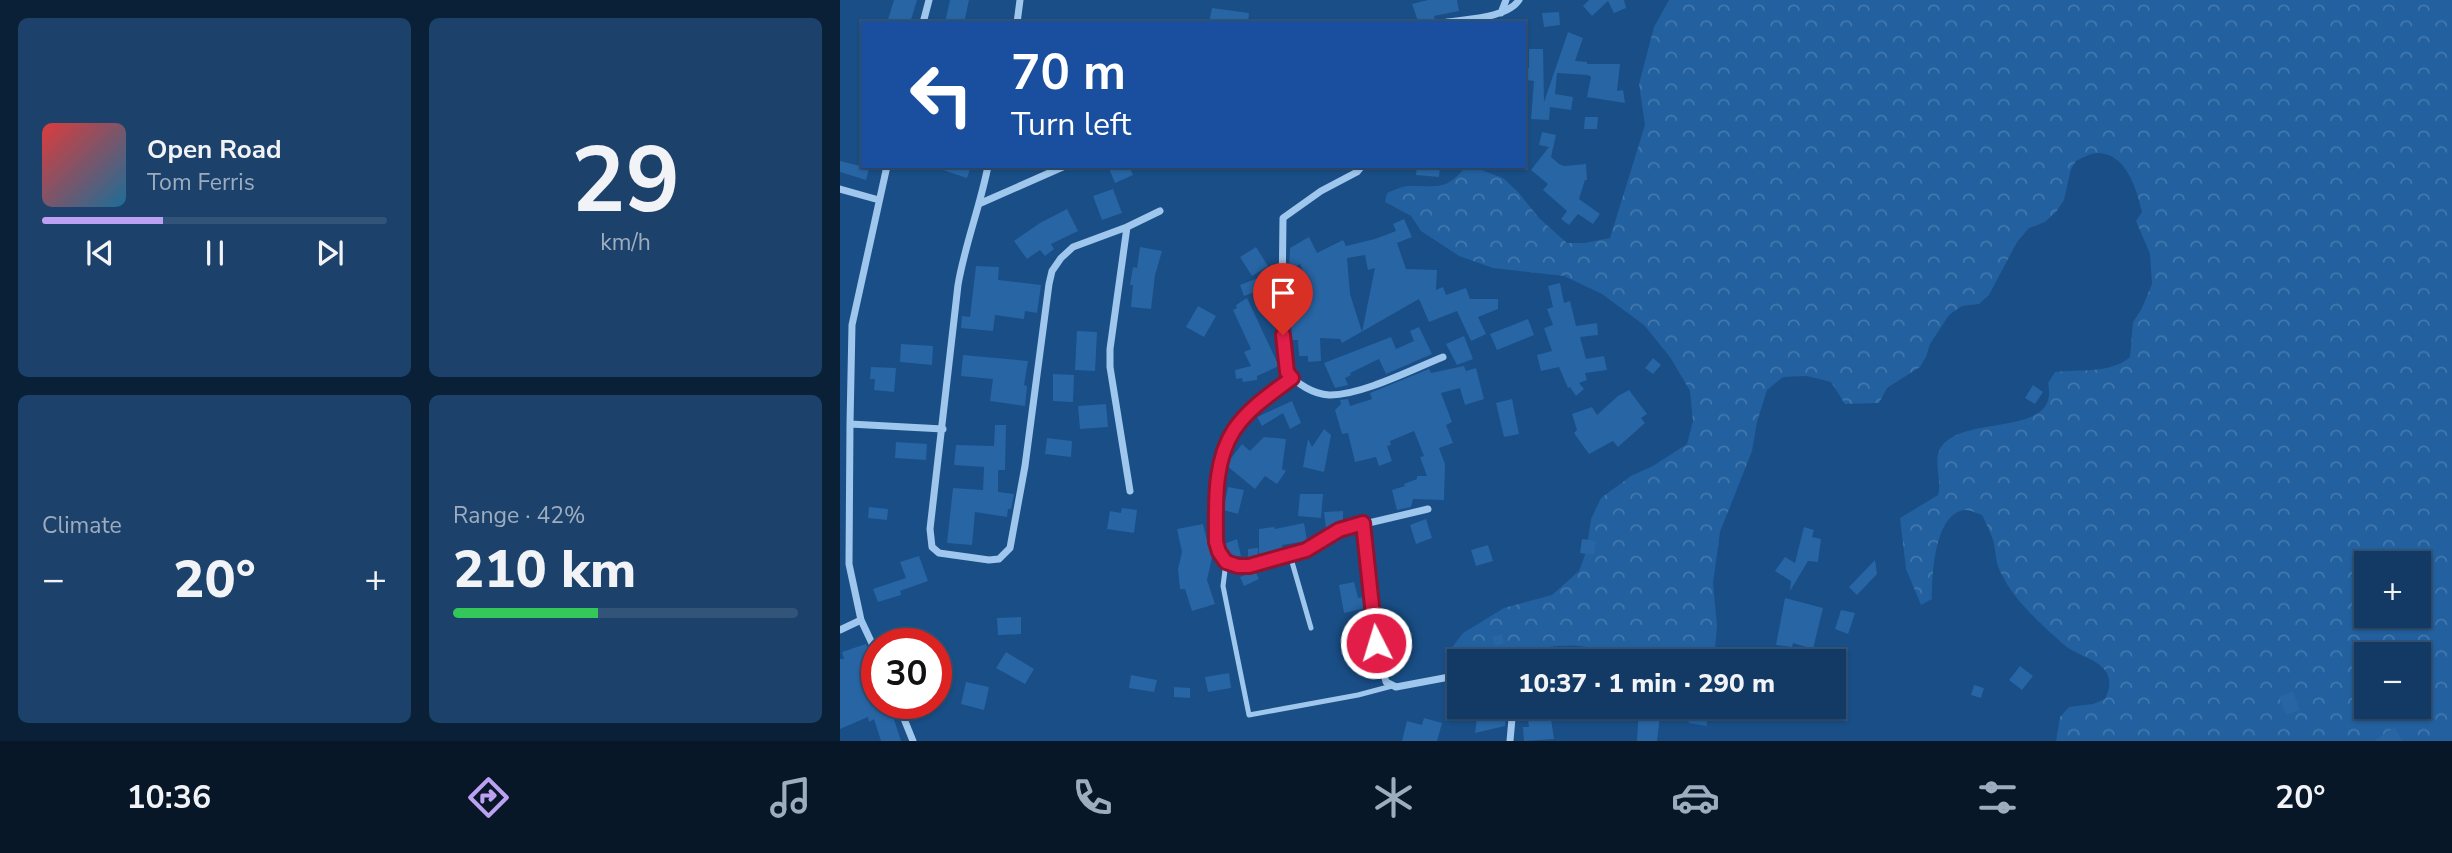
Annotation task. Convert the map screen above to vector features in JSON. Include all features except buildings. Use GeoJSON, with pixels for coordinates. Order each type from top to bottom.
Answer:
{"type":"FeatureCollection","features":[{"type":"Feature","properties":{"kind":"street"},"geometry":{"type":"LineString","coordinates":[[924,21],[929,0]]}},
{"type":"Feature","properties":{"kind":"street"},"geometry":{"type":"LineString","coordinates":[[1017,21],[1020,0]]}},
{"type":"Feature","properties":{"kind":"street"},"geometry":{"type":"LineString","coordinates":[[1501,13],[1506,0]]}},
{"type":"Feature","properties":{"kind":"street"},"geometry":{"type":"LineString","coordinates":[[1453,21],[1501,13],[1513,8],[1519,0]]}},
{"type":"Feature","properties":{"kind":"street"},"geometry":{"type":"LineString","coordinates":[[865,628],[849,564],[848,542],[852,325],[886,168]]}},
{"type":"Feature","properties":{"kind":"street"},"geometry":{"type":"LineString","coordinates":[[988,168],[981,203],[964,254],[958,285],[930,529],[932,547],[939,553],[989,560],[999,559],[1010,548],[1052,271],[1060,258],[1073,247],[1127,227],[1160,211]]}},
{"type":"Feature","properties":{"kind":"street"},"geometry":{"type":"LineString","coordinates":[[981,203],[1060,168]]}},
{"type":"Feature","properties":{"kind":"street"},"geometry":{"type":"LineString","coordinates":[[1360,168],[1283,218],[1283,335],[1287,372],[1292,378],[1318,393],[1339,394],[1387,380],[1443,357]]}},
{"type":"Feature","properties":{"kind":"street"},"geometry":{"type":"LineString","coordinates":[[840,188],[878,200]]}},
{"type":"Feature","properties":{"kind":"street"},"geometry":{"type":"LineString","coordinates":[[1127,227],[1110,349],[1112,380],[1130,491]]}},
{"type":"Feature","properties":{"kind":"street"},"geometry":{"type":"LineString","coordinates":[[1292,378],[1255,407],[1234,430],[1223,454],[1218,476],[1216,542],[1226,562],[1249,566],[1306,550],[1339,530],[1428,509]]}},
{"type":"Feature","properties":{"kind":"street"},"geometry":{"type":"LineString","coordinates":[[850,424],[943,429]]}},
{"type":"Feature","properties":{"kind":"street"},"geometry":{"type":"LineString","coordinates":[[1363,523],[1376,643],[1384,679],[1392,686],[1418,685],[1447,678]]}},
{"type":"Feature","properties":{"kind":"street"},"geometry":{"type":"LineString","coordinates":[[840,630],[861,620]]}},
{"type":"Feature","properties":{"kind":"street"},"geometry":{"type":"LineString","coordinates":[[904,719],[914,741]]}},
{"type":"Feature","properties":{"kind":"street"},"geometry":{"type":"LineString","coordinates":[[1510,741],[1512,719]]}},
{"type":"Feature","properties":{"kind":"lane"},"geometry":{"type":"LineString","coordinates":[[1290,555],[1311,628]]}},
{"type":"Feature","properties":{"kind":"lane"},"geometry":{"type":"LineString","coordinates":[[1226,562],[1223,586],[1249,715],[1392,686]]}},
{"type":"Feature","properties":{"kind":"green space"},"geometry":{"type":"Polygon","coordinates":[[[1669,0],[2452,0],[2452,741],[2056,741],[2060,717],[2069,707],[2093,704],[2105,699],[2109,687],[2108,676],[2100,665],[2063,644],[2020,601],[2000,571],[1993,540],[1982,515],[1970,511],[1955,513],[1941,533],[1934,561],[1932,599],[1921,605],[1906,569],[1900,518],[1938,495],[1937,461],[1939,451],[1949,439],[1965,432],[2024,419],[2039,412],[2048,401],[2048,383],[2055,372],[2104,368],[2130,357],[2133,322],[2152,284],[2150,254],[2136,221],[2142,212],[2129,174],[2116,159],[2098,153],[2076,161],[2071,169],[2064,200],[2045,222],[2029,228],[2017,242],[1989,295],[1979,304],[1962,306],[1949,315],[1930,344],[1920,367],[1887,388],[1879,403],[1845,404],[1831,382],[1807,376],[1783,377],[1767,390],[1752,451],[1720,532],[1713,583],[1717,626],[1715,649],[1593,649],[1554,646],[1531,649],[1451,649],[1463,633],[1504,608],[1552,595],[1579,571],[1586,552],[1591,519],[1601,498],[1631,476],[1653,466],[1687,444],[1693,421],[1690,391],[1670,357],[1644,325],[1602,294],[1564,276],[1493,268],[1459,256],[1421,231],[1411,216],[1385,202],[1387,193],[1406,186],[1440,185],[1453,180],[1464,168],[1476,168],[1503,178],[1539,218],[1567,243],[1610,238],[1645,125],[1639,84],[1654,27],[1669,0]]]}},
{"type":"Feature","properties":{"kind":"green space"},"geometry":{"type":"Polygon","coordinates":[[[1688,719],[1707,719],[1707,726],[1689,723],[1688,719]]]}},
{"type":"Feature","properties":{"kind":"route"},"geometry":{"type":"LineString","coordinates":[[1283,335],[1287,372],[1292,378],[1255,407],[1234,430],[1223,454],[1218,476],[1216,520],[1219,552],[1226,562],[1238,566],[1269,562],[1306,550],[1339,530],[1363,523],[1376,643]]}}]}
